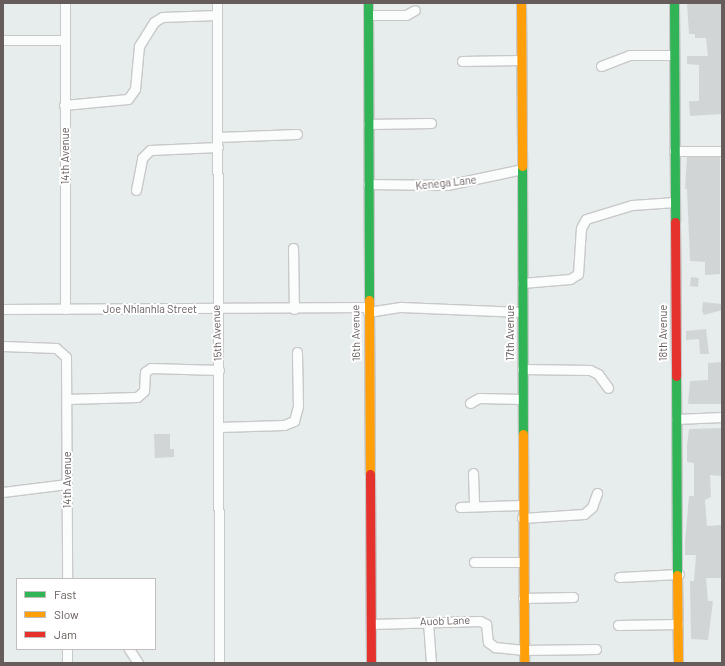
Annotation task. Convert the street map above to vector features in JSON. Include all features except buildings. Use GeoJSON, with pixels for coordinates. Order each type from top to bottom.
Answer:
{"type":"FeatureCollection","features":[{"type":"Feature","properties":{"kind":"street","name":"14th Avenue"},"geometry":{"type":"LineString","coordinates":[[65,3],[65,309]]}},
{"type":"Feature","properties":{"kind":"street","name":"15th Avenue"},"geometry":{"type":"LineString","coordinates":[[217,3],[218,148],[216,310],[219,370],[219,663]]}},
{"type":"Feature","properties":{"kind":"street","name":"16th Avenue"},"geometry":{"type":"LineString","coordinates":[[368,3],[368,310],[371,663]]}},
{"type":"Feature","properties":{"kind":"street","name":"17th Avenue"},"geometry":{"type":"LineString","coordinates":[[521,3],[522,518],[524,663]]}},
{"type":"Feature","properties":{"kind":"street","name":"18th Avenue"},"geometry":{"type":"LineString","coordinates":[[674,3],[676,419],[679,574],[678,663]]}},
{"type":"Feature","properties":{"kind":"street"},"geometry":{"type":"LineString","coordinates":[[368,15],[406,15],[415,10]]}},
{"type":"Feature","properties":{"kind":"street"},"geometry":{"type":"LineString","coordinates":[[64,105],[128,99],[135,89],[139,46],[154,22],[162,16],[217,14]]}},
{"type":"Feature","properties":{"kind":"street"},"geometry":{"type":"LineString","coordinates":[[3,40],[65,40]]}},
{"type":"Feature","properties":{"kind":"street"},"geometry":{"type":"LineString","coordinates":[[601,66],[630,55],[674,55]]}},
{"type":"Feature","properties":{"kind":"street"},"geometry":{"type":"LineString","coordinates":[[462,61],[521,60]]}},
{"type":"Feature","properties":{"kind":"street"},"geometry":{"type":"LineString","coordinates":[[368,124],[431,123]]}},
{"type":"Feature","properties":{"kind":"street"},"geometry":{"type":"LineString","coordinates":[[218,137],[297,134]]}},
{"type":"Feature","properties":{"kind":"street"},"geometry":{"type":"LineString","coordinates":[[136,190],[142,158],[150,150],[218,148]]}},
{"type":"Feature","properties":{"kind":"street"},"geometry":{"type":"LineString","coordinates":[[674,151],[722,151]]}},
{"type":"Feature","properties":{"kind":"street","name":"Kenega Lane"},"geometry":{"type":"LineString","coordinates":[[368,184],[447,185],[522,169]]}},
{"type":"Feature","properties":{"kind":"street"},"geometry":{"type":"LineString","coordinates":[[522,283],[575,276],[581,265],[581,228],[586,219],[632,205],[675,202]]}},
{"type":"Feature","properties":{"kind":"street"},"geometry":{"type":"LineString","coordinates":[[293,248],[294,309]]}},
{"type":"Feature","properties":{"kind":"street","name":"Joe Nhlanhla Street"},"geometry":{"type":"LineString","coordinates":[[3,309],[368,310],[401,307],[522,312]]}},
{"type":"Feature","properties":{"kind":"street","name":"14th Avenue"},"geometry":{"type":"LineString","coordinates":[[3,346],[56,348],[66,357],[67,578]]}},
{"type":"Feature","properties":{"kind":"street"},"geometry":{"type":"LineString","coordinates":[[219,427],[284,425],[294,420],[298,406],[297,352]]}},
{"type":"Feature","properties":{"kind":"street"},"geometry":{"type":"LineString","coordinates":[[67,399],[137,398],[144,391],[145,372],[151,368],[219,370]]}},
{"type":"Feature","properties":{"kind":"street"},"geometry":{"type":"LineString","coordinates":[[522,369],[590,370],[598,374],[608,388]]}},
{"type":"Feature","properties":{"kind":"street"},"geometry":{"type":"LineString","coordinates":[[470,403],[479,398],[522,399]]}},
{"type":"Feature","properties":{"kind":"street"},"geometry":{"type":"LineString","coordinates":[[676,419],[722,417]]}},
{"type":"Feature","properties":{"kind":"street"},"geometry":{"type":"LineString","coordinates":[[474,473],[474,506]]}},
{"type":"Feature","properties":{"kind":"street"},"geometry":{"type":"LineString","coordinates":[[3,492],[67,484]]}},
{"type":"Feature","properties":{"kind":"street"},"geometry":{"type":"LineString","coordinates":[[522,518],[584,514],[592,507],[597,493]]}},
{"type":"Feature","properties":{"kind":"street"},"geometry":{"type":"LineString","coordinates":[[460,507],[522,505]]}},
{"type":"Feature","properties":{"kind":"street"},"geometry":{"type":"LineString","coordinates":[[474,562],[523,562]]}},
{"type":"Feature","properties":{"kind":"street"},"geometry":{"type":"LineString","coordinates":[[619,577],[679,574]]}},
{"type":"Feature","properties":{"kind":"street"},"geometry":{"type":"LineString","coordinates":[[523,598],[573,597]]}},
{"type":"Feature","properties":{"kind":"street","name":"Auob Lane"},"geometry":{"type":"LineString","coordinates":[[371,624],[483,621],[491,645],[524,650]]}},
{"type":"Feature","properties":{"kind":"street"},"geometry":{"type":"LineString","coordinates":[[428,622],[431,663]]}},
{"type":"Feature","properties":{"kind":"street"},"geometry":{"type":"LineString","coordinates":[[618,625],[678,624]]}},
{"type":"Feature","properties":{"kind":"street"},"geometry":{"type":"LineString","coordinates":[[524,650],[596,648]]}},
{"type":"Feature","properties":{"kind":"street"},"geometry":{"type":"LineString","coordinates":[[67,650],[68,663]]}},
{"type":"Feature","properties":{"kind":"street"},"geometry":{"type":"LineString","coordinates":[[130,650],[138,663]]}},
{"type":"Feature","properties":{"kind":"traffic: fast"},"geometry":{"type":"LineString","coordinates":[[368,3],[369,300]]}},
{"type":"Feature","properties":{"kind":"traffic: fast"},"geometry":{"type":"LineString","coordinates":[[674,3],[675,222]]}},
{"type":"Feature","properties":{"kind":"traffic: fast"},"geometry":{"type":"LineString","coordinates":[[522,166],[523,434]]}},
{"type":"Feature","properties":{"kind":"traffic: fast"},"geometry":{"type":"LineString","coordinates":[[676,376],[677,575]]}},
{"type":"Feature","properties":{"kind":"traffic: slow"},"geometry":{"type":"LineString","coordinates":[[521,3],[522,166]]}},
{"type":"Feature","properties":{"kind":"traffic: slow"},"geometry":{"type":"LineString","coordinates":[[369,300],[370,474]]}},
{"type":"Feature","properties":{"kind":"traffic: slow"},"geometry":{"type":"LineString","coordinates":[[523,434],[524,663]]}},
{"type":"Feature","properties":{"kind":"traffic: slow"},"geometry":{"type":"LineString","coordinates":[[677,575],[678,663]]}},
{"type":"Feature","properties":{"kind":"traffic: jam"},"geometry":{"type":"LineString","coordinates":[[675,222],[676,376]]}},
{"type":"Feature","properties":{"kind":"traffic: jam"},"geometry":{"type":"LineString","coordinates":[[370,474],[371,663]]}}]}
